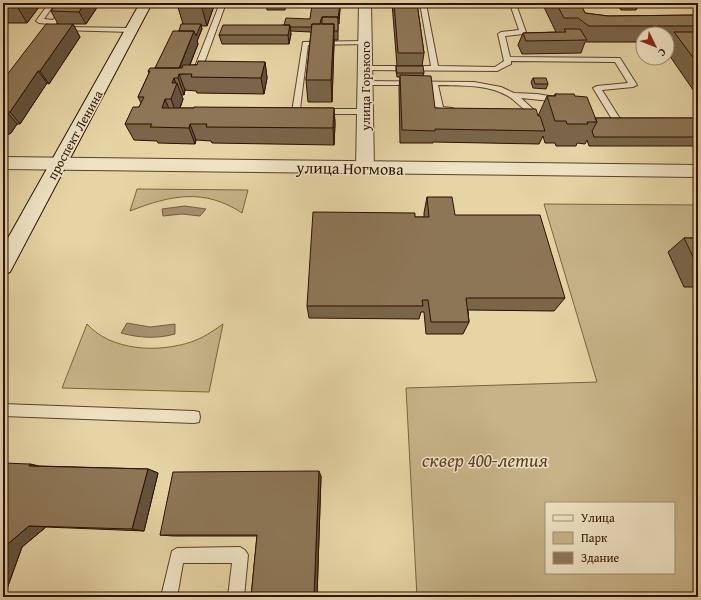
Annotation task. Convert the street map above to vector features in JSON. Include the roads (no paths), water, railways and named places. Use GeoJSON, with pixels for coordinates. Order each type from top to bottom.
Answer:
{"type":"FeatureCollection","features":[{"type":"Feature","properties":{"kind":"street","name":"проспект Ленина"},"geometry":{"type":"LineString","coordinates":[[3,266],[146,3]]}},
{"type":"Feature","properties":{"kind":"street","name":"улица Горького"},"geometry":{"type":"LineString","coordinates":[[365,3],[365,168]]}},
{"type":"Feature","properties":{"kind":"street","name":"улица Ногмова"},"geometry":{"type":"LineString","coordinates":[[3,163],[365,168],[698,170]]}},
{"type":"Feature","properties":{"kind":"lane"},"geometry":{"type":"LineString","coordinates":[[52,3],[39,21],[54,22]]}},
{"type":"Feature","properties":{"kind":"lane"},"geometry":{"type":"LineString","coordinates":[[41,40],[68,3]]}},
{"type":"Feature","properties":{"kind":"lane"},"geometry":{"type":"LineString","coordinates":[[198,69],[223,3]]}},
{"type":"Feature","properties":{"kind":"lane"},"geometry":{"type":"LineString","coordinates":[[421,3],[424,9],[435,68]]}},
{"type":"Feature","properties":{"kind":"lane"},"geometry":{"type":"LineString","coordinates":[[365,68],[497,69],[508,62],[501,34],[523,32],[514,7]]}},
{"type":"Feature","properties":{"kind":"lane"},"geometry":{"type":"LineString","coordinates":[[49,29],[132,30]]}},
{"type":"Feature","properties":{"kind":"lane"},"geometry":{"type":"LineString","coordinates":[[365,43],[305,42],[292,112],[365,112]]}},
{"type":"Feature","properties":{"kind":"lane"},"geometry":{"type":"LineString","coordinates":[[507,59],[617,60],[633,85],[597,88],[621,122],[598,121]]}},
{"type":"Feature","properties":{"kind":"lane"},"geometry":{"type":"LineString","coordinates":[[365,83],[434,83],[492,86],[514,95],[523,102],[530,111]]}},
{"type":"Feature","properties":{"kind":"lane"},"geometry":{"type":"LineString","coordinates":[[434,83],[439,109],[460,110]]}},
{"type":"Feature","properties":{"kind":"lane"},"geometry":{"type":"LineString","coordinates":[[514,95],[559,99],[569,106]]}},
{"type":"Feature","properties":{"kind":"lane"},"geometry":{"type":"LineString","coordinates":[[3,410],[194,417]]}},
{"type":"Feature","properties":{"kind":"lane"},"geometry":{"type":"LineString","coordinates":[[169,597],[177,556],[240,555],[236,597]]}},
{"type":"Feature","properties":{"kind":"park label","name":"сквер 400-летия"},"geometry":{"type":"Point","coordinates":[485,460]}}]}
